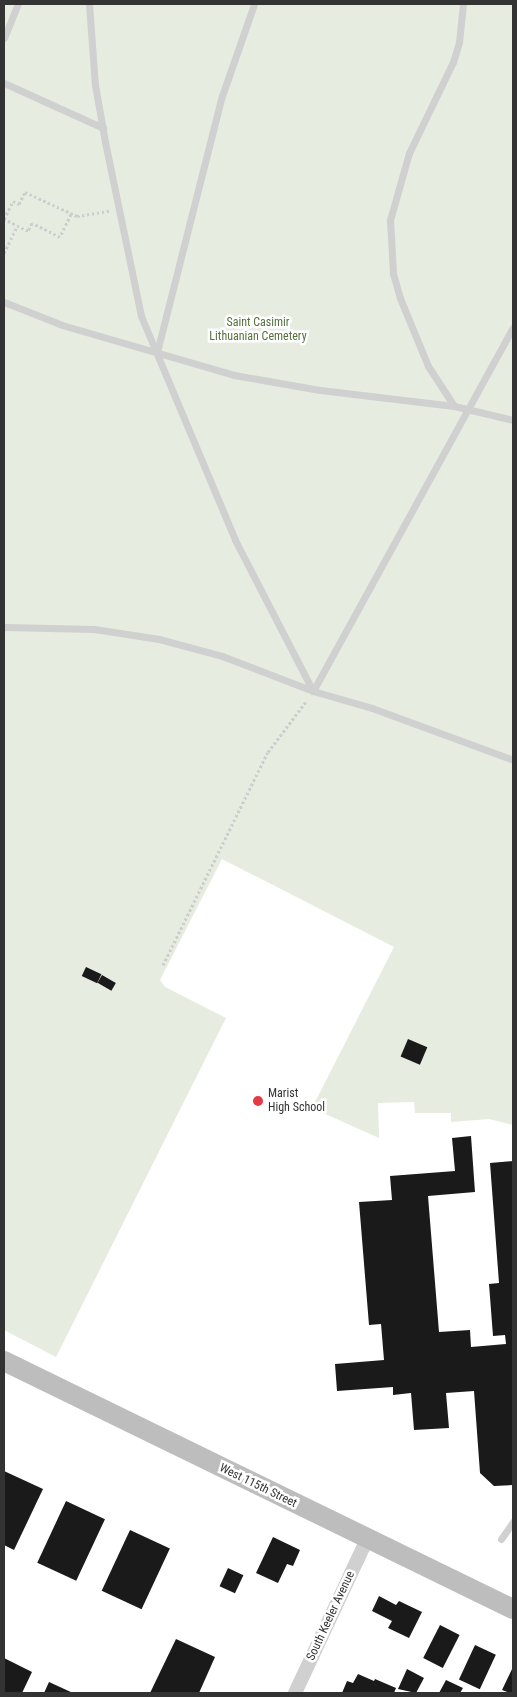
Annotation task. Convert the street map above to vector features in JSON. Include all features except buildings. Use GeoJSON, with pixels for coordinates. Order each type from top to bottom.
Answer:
{"type":"FeatureCollection","features":[{"type":"Feature","properties":{"kind":"street","name":"West 115th Street"},"geometry":{"type":"LineString","coordinates":[[4,1361],[513,1609]]}},
{"type":"Feature","properties":{"kind":"street","name":"South Keeler Avenue"},"geometry":{"type":"LineString","coordinates":[[295,1693],[367,1538]]}},
{"type":"Feature","properties":{"kind":"lane"},"geometry":{"type":"LineString","coordinates":[[4,38],[18,4]]}},
{"type":"Feature","properties":{"kind":"lane"},"geometry":{"type":"LineString","coordinates":[[89,4],[102,128],[141,316],[235,540],[313,691]]}},
{"type":"Feature","properties":{"kind":"lane"},"geometry":{"type":"LineString","coordinates":[[157,353],[222,96],[254,4]]}},
{"type":"Feature","properties":{"kind":"lane"},"geometry":{"type":"LineString","coordinates":[[454,406],[428,366],[400,298],[393,273],[390,220],[410,154],[453,62],[459,42],[463,4]]}},
{"type":"Feature","properties":{"kind":"lane"},"geometry":{"type":"LineString","coordinates":[[4,83],[102,128]]}},
{"type":"Feature","properties":{"kind":"lane"},"geometry":{"type":"LineString","coordinates":[[4,302],[62,325],[234,375],[320,390],[454,406],[513,420]]}},
{"type":"Feature","properties":{"kind":"lane"},"geometry":{"type":"LineString","coordinates":[[313,691],[513,326]]}},
{"type":"Feature","properties":{"kind":"lane"},"geometry":{"type":"LineString","coordinates":[[4,627],[94,629],[159,639],[230,659],[313,691],[372,708],[513,760]]}},
{"type":"Feature","properties":{"kind":"lane"},"geometry":{"type":"LineString","coordinates":[[501,1539],[513,1522]]}},
{"type":"Feature","properties":{"kind":"path"},"geometry":{"type":"LineString","coordinates":[[71,214],[60,236],[32,223],[28,231],[4,220],[13,202],[19,204],[25,192],[76,216],[118,209]]}},
{"type":"Feature","properties":{"kind":"path"},"geometry":{"type":"LineString","coordinates":[[4,253],[17,226]]}},
{"type":"Feature","properties":{"kind":"path"},"geometry":{"type":"LineString","coordinates":[[163,965],[268,752],[313,691]]}},
{"type":"Feature","properties":{"kind":"green space","name":"Saint Casimir Lithuanian Cemetery"},"geometry":{"type":"Polygon","coordinates":[[[4,4],[513,4],[513,1125],[489,1119],[451,1122],[451,1113],[415,1113],[414,1102],[378,1103],[379,1138],[312,1108],[394,947],[222,859],[160,980],[165,987],[226,1018],[56,1357],[4,1330],[4,4]]]}},
{"type":"Feature","properties":{"kind":"place","name":"Marist High School"},"geometry":{"type":"Point","coordinates":[258,1101]}}]}
